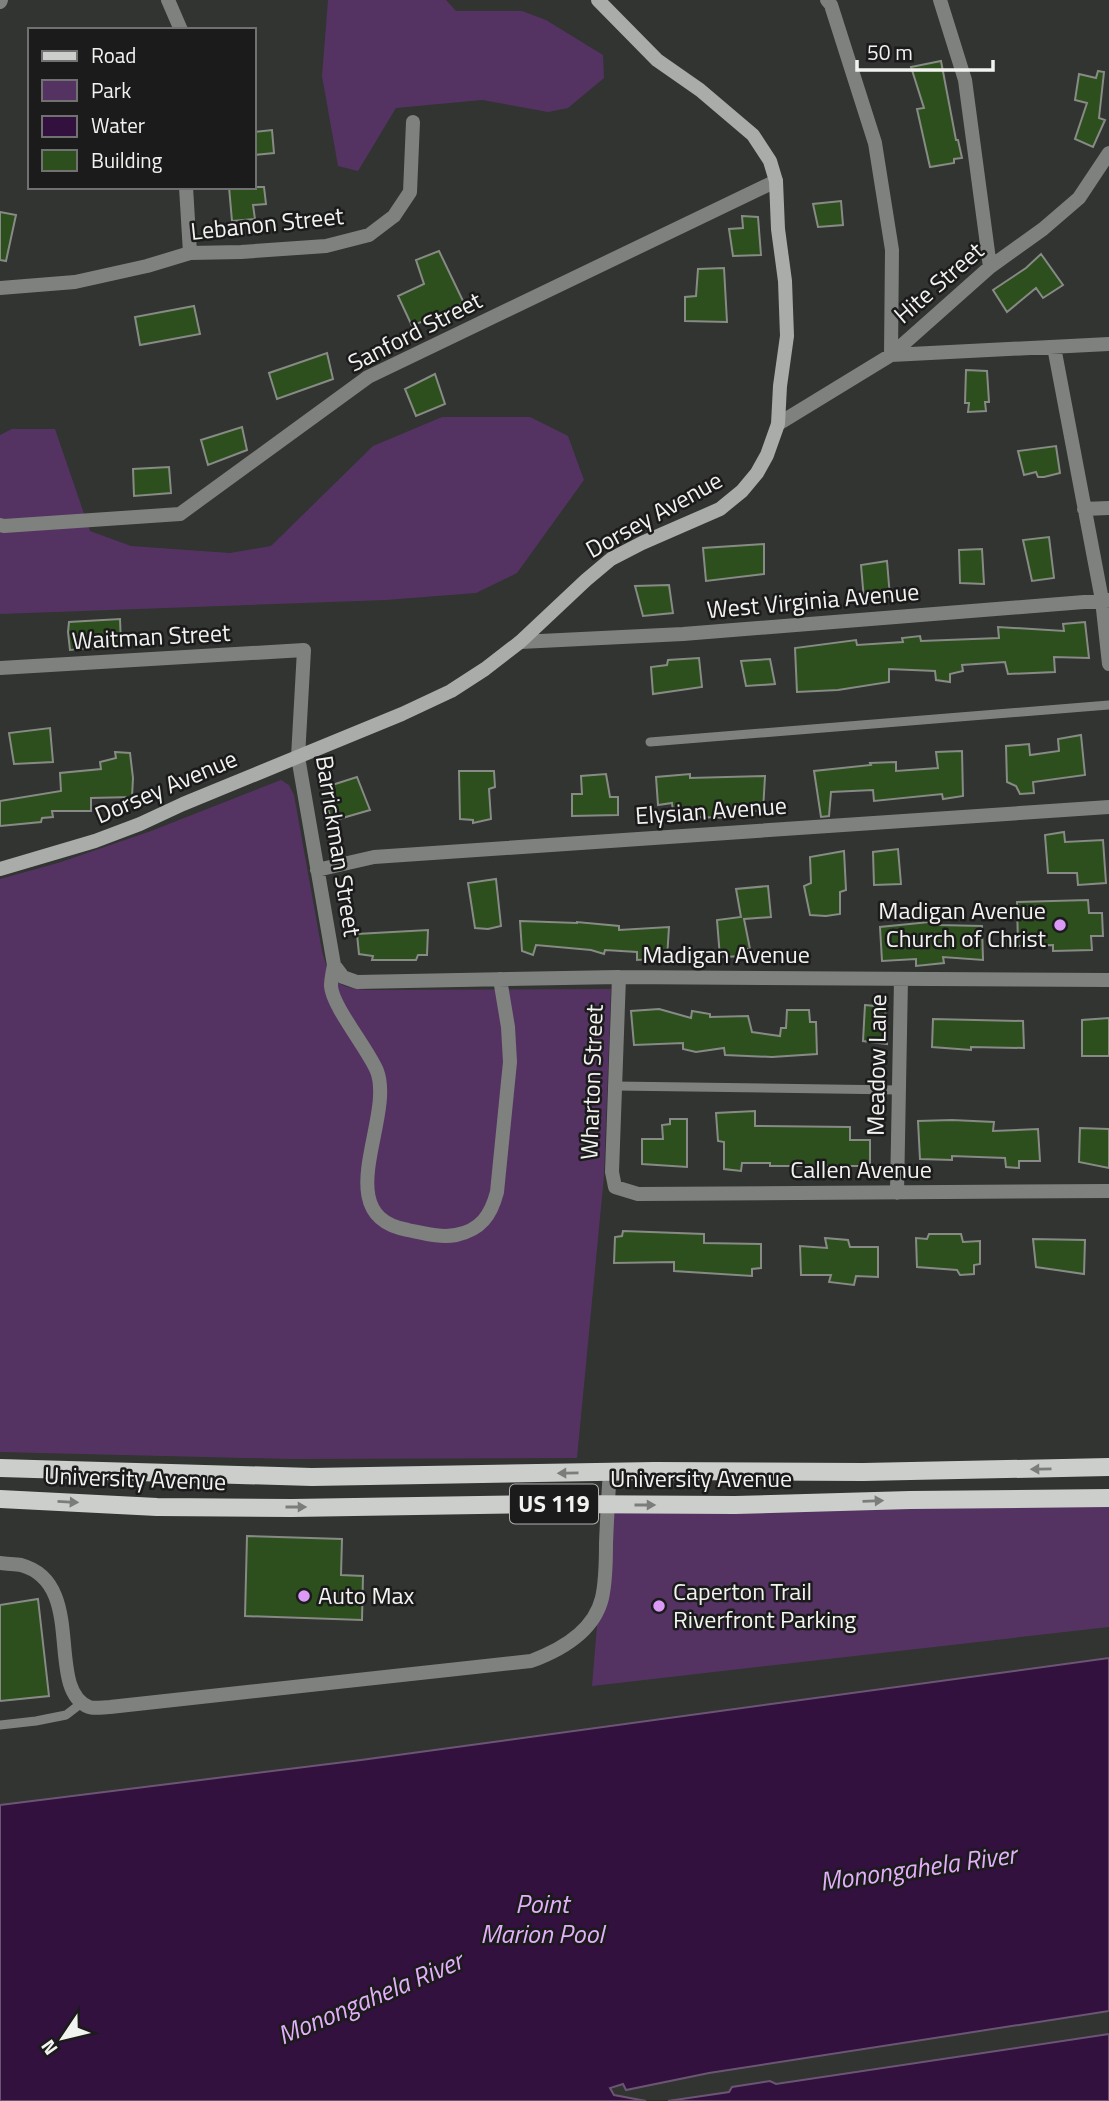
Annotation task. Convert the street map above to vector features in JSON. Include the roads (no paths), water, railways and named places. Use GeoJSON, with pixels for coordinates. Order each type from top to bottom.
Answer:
{"type":"FeatureCollection","features":[{"type":"Feature","properties":{"kind":"main road","name":"University Avenue"},"geometry":{"type":"LineString","coordinates":[[0,1468],[312,1477],[1109,1467]]}},
{"type":"Feature","properties":{"kind":"main road","name":"University Avenue"},"geometry":{"type":"LineString","coordinates":[[0,1499],[157,1507],[735,1505],[1109,1498]]}},
{"type":"Feature","properties":{"kind":"street"},"geometry":{"type":"LineString","coordinates":[[168,0],[180,28]]}},
{"type":"Feature","properties":{"kind":"street","name":"Dorsey Avenue"},"geometry":{"type":"LineString","coordinates":[[0,869],[95,841],[451,691],[520,642],[611,559],[720,509],[742,491],[757,473],[768,455],[778,424],[787,336],[776,181],[770,161],[753,135],[700,90],[657,60],[598,0]]}},
{"type":"Feature","properties":{"kind":"street"},"geometry":{"type":"LineString","coordinates":[[827,0],[831,5],[875,143],[892,250],[891,355],[1109,344]]}},
{"type":"Feature","properties":{"kind":"street"},"geometry":{"type":"LineString","coordinates":[[940,0],[965,80],[990,267]]}},
{"type":"Feature","properties":{"kind":"street","name":"Lebanon Street"},"geometry":{"type":"LineString","coordinates":[[0,288],[75,282],[190,253],[241,253],[326,246],[369,235],[394,216],[411,192],[413,122]]}},
{"type":"Feature","properties":{"kind":"street","name":"Hite Street"},"geometry":{"type":"LineString","coordinates":[[778,424],[891,355],[990,267],[1043,229],[1079,198],[1109,153]]}},
{"type":"Feature","properties":{"kind":"street","name":"Sanford Street"},"geometry":{"type":"LineString","coordinates":[[0,525],[180,514],[368,377],[776,181]]}},
{"type":"Feature","properties":{"kind":"street"},"geometry":{"type":"LineString","coordinates":[[186,189],[190,253]]}},
{"type":"Feature","properties":{"kind":"street"},"geometry":{"type":"LineString","coordinates":[[1054,347],[1084,509],[1106,600],[1109,664]]}},
{"type":"Feature","properties":{"kind":"street"},"geometry":{"type":"LineString","coordinates":[[1084,509],[1109,508]]}},
{"type":"Feature","properties":{"kind":"street","name":"West Virginia Avenue"},"geometry":{"type":"LineString","coordinates":[[520,642],[683,634],[1106,600]]}},
{"type":"Feature","properties":{"kind":"street","name":"Barrickman Street"},"geometry":{"type":"LineString","coordinates":[[304,650],[298,757],[317,870],[339,971],[331,988],[377,1072],[378,1107],[366,1185],[369,1203],[383,1220],[399,1228],[447,1237],[461,1234],[484,1221],[493,1206],[510,1062],[508,1027],[500,979]]}},
{"type":"Feature","properties":{"kind":"street","name":"Waitman Street"},"geometry":{"type":"LineString","coordinates":[[0,668],[304,650]]}},
{"type":"Feature","properties":{"kind":"street","name":"Elysian Avenue"},"geometry":{"type":"LineString","coordinates":[[317,870],[374,857],[1109,807]]}},
{"type":"Feature","properties":{"kind":"street","name":"Madigan Avenue"},"geometry":{"type":"LineString","coordinates":[[339,971],[357,982],[619,977],[1109,980]]}},
{"type":"Feature","properties":{"kind":"street","name":"Wharton Street"},"geometry":{"type":"LineString","coordinates":[[615,1187],[612,1172],[619,977]]}},
{"type":"Feature","properties":{"kind":"street","name":"Meadow Lane"},"geometry":{"type":"LineString","coordinates":[[897,1193],[901,979]]}},
{"type":"Feature","properties":{"kind":"street","name":"Callen Avenue"},"geometry":{"type":"LineString","coordinates":[[615,1187],[638,1194],[1109,1191]]}},
{"type":"Feature","properties":{"kind":"street"},"geometry":{"type":"LineString","coordinates":[[0,1563],[22,1565],[35,1571],[55,1594],[61,1612],[70,1684],[78,1699],[89,1707],[110,1707],[531,1661],[554,1653],[574,1639],[591,1619],[601,1600],[606,1572],[610,1472]]}},
{"type":"Feature","properties":{"kind":"lane"},"geometry":{"type":"LineString","coordinates":[[650,742],[1109,705]]}},
{"type":"Feature","properties":{"kind":"lane"},"geometry":{"type":"LineString","coordinates":[[615,1086],[899,1090]]}},
{"type":"Feature","properties":{"kind":"lane"},"geometry":{"type":"LineString","coordinates":[[0,1725],[66,1715],[83,1702]]}},
{"type":"Feature","properties":{"kind":"water","name":"Point Marion Pool"},"geometry":{"type":"Polygon","coordinates":[[[1109,1658],[1109,2011],[709,2073],[626,2090],[623,2084],[610,2088],[614,2095],[646,2101],[0,2101],[0,1805],[361,1760],[1109,1658]]]}},
{"type":"Feature","properties":{"kind":"water"},"geometry":{"type":"Polygon","coordinates":[[[1109,2034],[1109,2101],[668,2101],[729,2092],[732,2087],[770,2081],[776,2084],[1109,2034]]]}},
{"type":"Feature","properties":{"kind":"place","name":"Madigan Avenue Church of Christ"},"geometry":{"type":"Point","coordinates":[1060,925]}},
{"type":"Feature","properties":{"kind":"place","name":"Auto Max"},"geometry":{"type":"Point","coordinates":[304,1596]}},
{"type":"Feature","properties":{"kind":"place","name":"Caperton Trail Riverfront Parking"},"geometry":{"type":"Point","coordinates":[659,1606]}},
{"type":"Feature","properties":{"kind":"water label","name":"Monongahela River"},"geometry":{"type":"Point","coordinates":[918,1868]}},
{"type":"Feature","properties":{"kind":"water label","name":"Monongahela River"},"geometry":{"type":"Point","coordinates":[370,1998]}}]}
